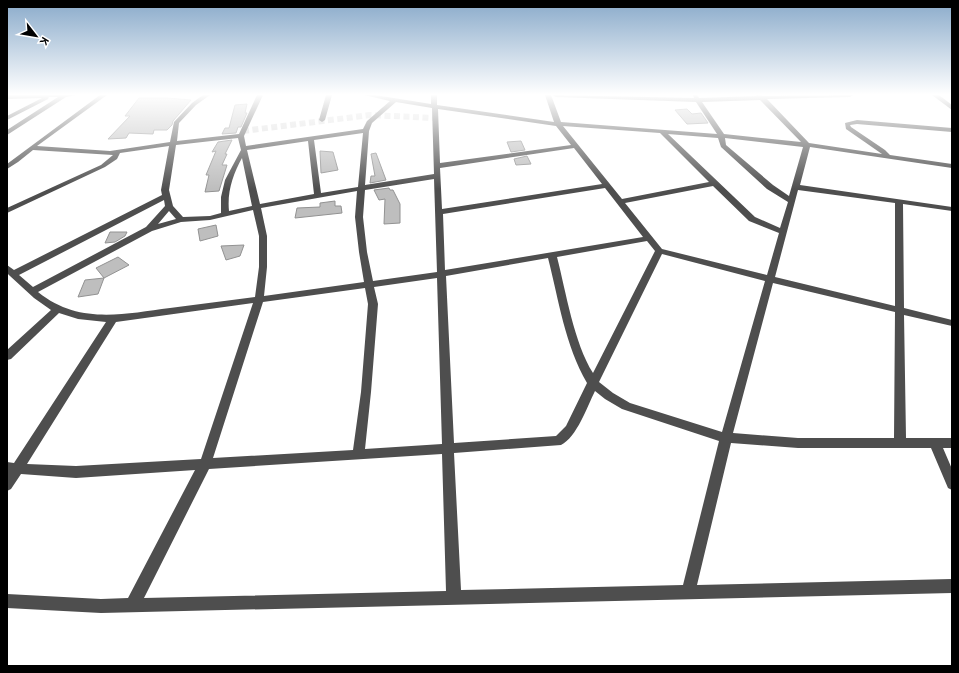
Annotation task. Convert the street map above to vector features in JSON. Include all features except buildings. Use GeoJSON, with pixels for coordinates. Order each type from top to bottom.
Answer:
{"type":"FeatureCollection","features":[{"type":"Feature","properties":{"kind":"street"},"geometry":{"type":"LineString","coordinates":[[7,133],[17,126]]}},
{"type":"Feature","properties":{"kind":"street"},"geometry":{"type":"LineString","coordinates":[[7,167],[16,162],[31,148],[61,126]]}},
{"type":"Feature","properties":{"kind":"street"},"geometry":{"type":"LineString","coordinates":[[175,126],[165,190],[169,206],[181,220]]}},
{"type":"Feature","properties":{"kind":"street"},"geometry":{"type":"LineString","coordinates":[[132,605],[205,464],[260,300],[263,267],[263,236],[241,136],[245,126]]}},
{"type":"Feature","properties":{"kind":"street"},"geometry":{"type":"LineString","coordinates":[[358,455],[366,392],[373,304],[363,252],[359,217],[368,126]]}},
{"type":"Feature","properties":{"kind":"street"},"geometry":{"type":"LineString","coordinates":[[436,126],[454,598]]}},
{"type":"Feature","properties":{"kind":"street"},"geometry":{"type":"LineString","coordinates":[[560,126],[660,251],[952,323]]}},
{"type":"Feature","properties":{"kind":"street"},"geometry":{"type":"LineString","coordinates":[[589,126],[720,136],[807,145],[952,166]]}},
{"type":"Feature","properties":{"kind":"street"},"geometry":{"type":"LineString","coordinates":[[716,126],[720,133],[723,146],[770,188],[792,201]]}},
{"type":"Feature","properties":{"kind":"street"},"geometry":{"type":"LineString","coordinates":[[789,126],[807,145]]}},
{"type":"Feature","properties":{"kind":"street"},"geometry":{"type":"LineString","coordinates":[[848,126],[883,151],[888,157]]}},
{"type":"Feature","properties":{"kind":"street"},"geometry":{"type":"LineString","coordinates":[[909,126],[952,130]]}},
{"type":"Feature","properties":{"kind":"street"},"geometry":{"type":"LineString","coordinates":[[225,214],[223,203],[234,163],[244,148],[366,131]]}},
{"type":"Feature","properties":{"kind":"street"},"geometry":{"type":"LineString","coordinates":[[662,132],[752,219],[783,232]]}},
{"type":"Feature","properties":{"kind":"street"},"geometry":{"type":"LineString","coordinates":[[31,148],[110,153],[173,143],[241,136]]}},
{"type":"Feature","properties":{"kind":"street"},"geometry":{"type":"LineString","coordinates":[[312,139],[318,196]]}},
{"type":"Feature","properties":{"kind":"street"},"geometry":{"type":"LineString","coordinates":[[688,593],[726,438],[807,145]]}},
{"type":"Feature","properties":{"kind":"street"},"geometry":{"type":"LineString","coordinates":[[32,291],[149,229],[181,220],[210,218],[256,207],[362,188],[437,171],[576,146]]}},
{"type":"Feature","properties":{"kind":"street"},"geometry":{"type":"LineString","coordinates":[[7,211],[103,166],[115,158],[118,151]]}},
{"type":"Feature","properties":{"kind":"street"},"geometry":{"type":"LineString","coordinates":[[621,202],[714,183]]}},
{"type":"Feature","properties":{"kind":"street"},"geometry":{"type":"LineString","coordinates":[[439,212],[607,185]]}},
{"type":"Feature","properties":{"kind":"street"},"geometry":{"type":"LineString","coordinates":[[796,187],[952,209]]}},
{"type":"Feature","properties":{"kind":"street"},"geometry":{"type":"LineString","coordinates":[[166,196],[10,271],[32,291],[58,309],[83,316],[113,319],[369,285],[650,238]]}},
{"type":"Feature","properties":{"kind":"street"},"geometry":{"type":"LineString","coordinates":[[899,202],[900,443]]}},
{"type":"Feature","properties":{"kind":"street"},"geometry":{"type":"LineString","coordinates":[[149,229],[169,206]]}},
{"type":"Feature","properties":{"kind":"street"},"geometry":{"type":"LineString","coordinates":[[12,469],[76,472],[558,441],[567,434],[660,251]]}},
{"type":"Feature","properties":{"kind":"street"},"geometry":{"type":"LineString","coordinates":[[552,255],[574,344],[582,365],[593,383],[617,401],[635,410],[726,438],[798,444],[952,443]]}},
{"type":"Feature","properties":{"kind":"street"},"geometry":{"type":"LineString","coordinates":[[7,356],[58,309]]}},
{"type":"Feature","properties":{"kind":"street"},"geometry":{"type":"LineString","coordinates":[[7,485],[12,469],[113,319]]}},
{"type":"Feature","properties":{"kind":"street"},"geometry":{"type":"LineString","coordinates":[[935,443],[952,484]]}},
{"type":"Feature","properties":{"kind":"street"},"geometry":{"type":"LineString","coordinates":[[7,601],[101,606],[952,586]]}},
{"type":"Feature","properties":{"kind":"tunnel"},"geometry":{"type":"LineString","coordinates":[[243,131],[279,126]]}}]}
